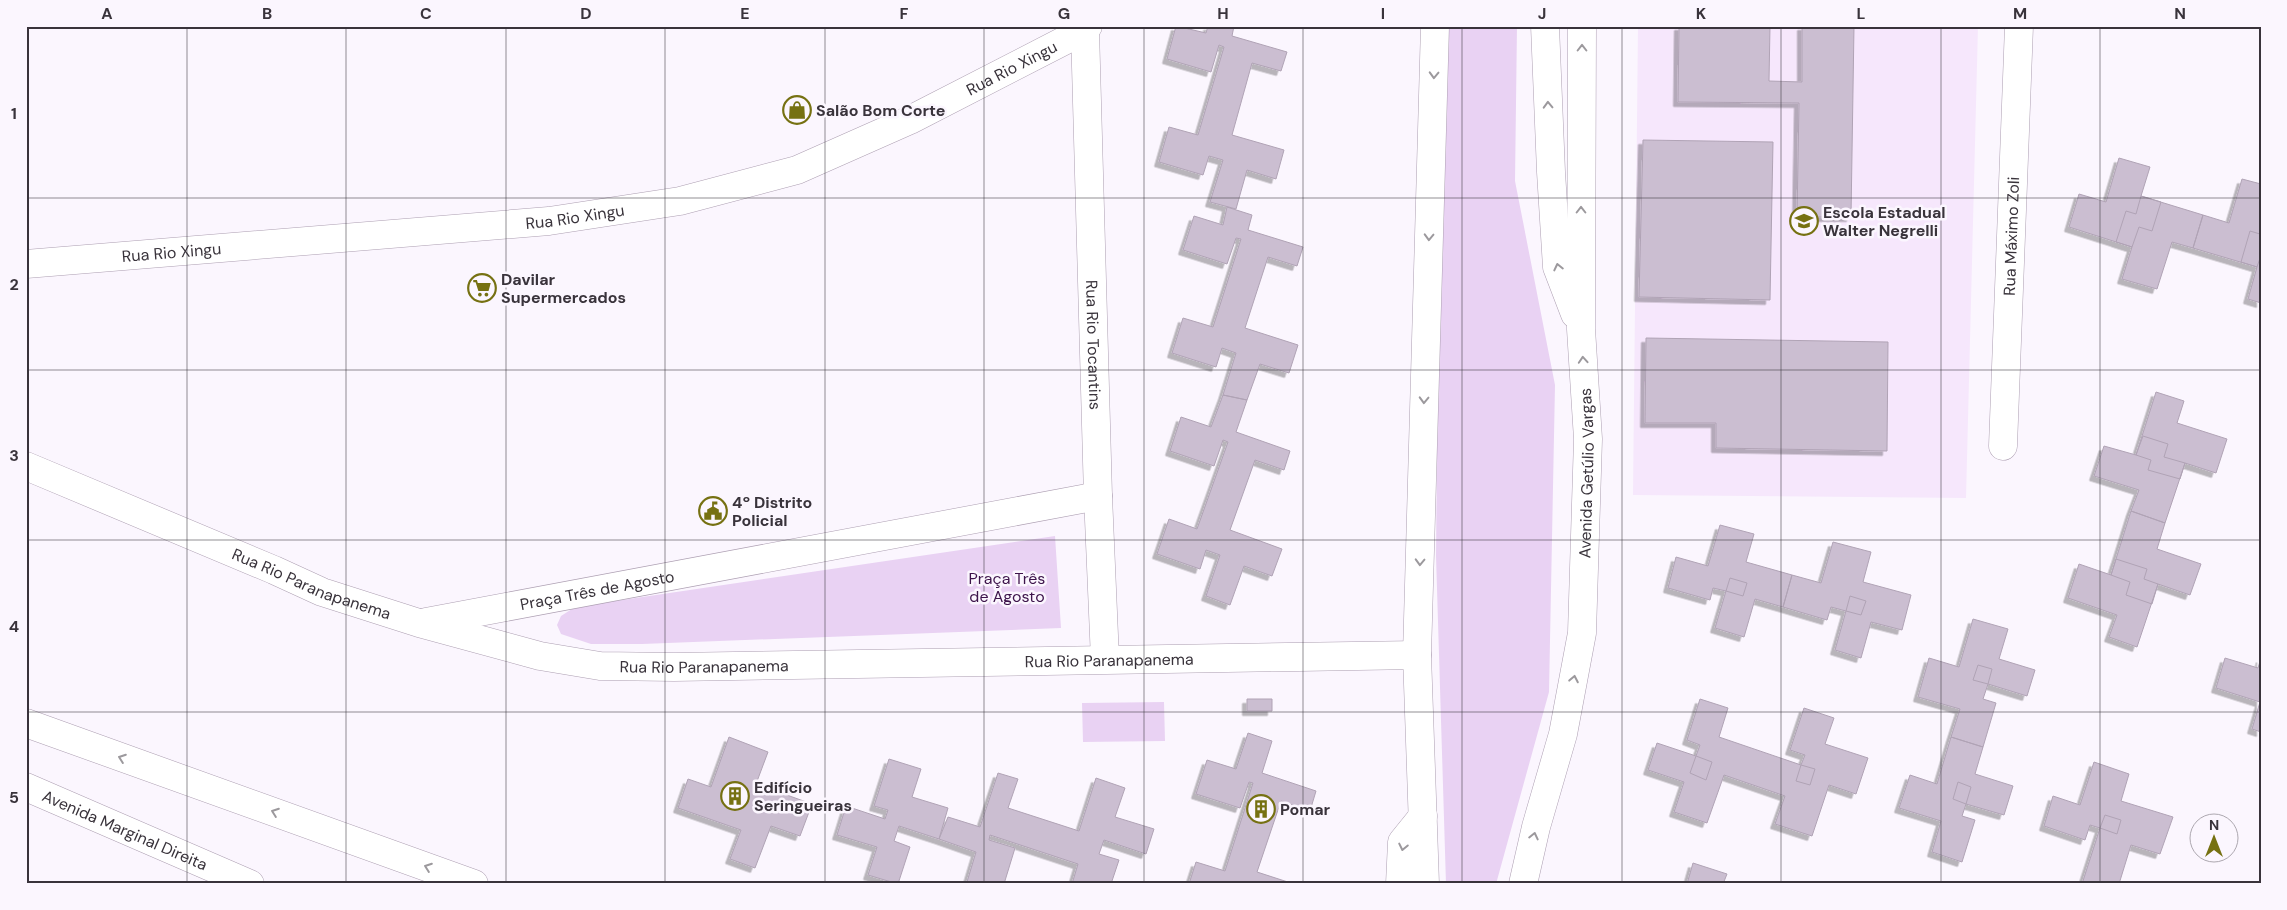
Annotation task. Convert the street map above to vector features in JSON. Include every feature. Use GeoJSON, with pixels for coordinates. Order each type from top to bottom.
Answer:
{"type":"FeatureCollection","features":[{"type":"Feature","properties":{"kind":"main road"},"geometry":{"type":"LineString","coordinates":[[1425,884],[1417,655],[1435,26]]}},
{"type":"Feature","properties":{"kind":"main road"},"geometry":{"type":"LineString","coordinates":[[1545,26],[1557,267],[1581,329]]}},
{"type":"Feature","properties":{"kind":"main road","name":"Avenida Getúlio Vargas"},"geometry":{"type":"LineString","coordinates":[[1523,884],[1536,827],[1563,734],[1582,633],[1588,439],[1581,329],[1582,26]]}},
{"type":"Feature","properties":{"kind":"main road","name":"Rua Máximo Zoli"},"geometry":{"type":"LineString","coordinates":[[2003,446],[2019,26]]}},
{"type":"Feature","properties":{"kind":"main road","name":"Rua Rio Xingu"},"geometry":{"type":"LineString","coordinates":[[26,264],[549,221],[680,201],[797,170],[910,120],[1087,28]]}},
{"type":"Feature","properties":{"kind":"main road","name":"Rua Rio Tocantins"},"geometry":{"type":"LineString","coordinates":[[1087,28],[1098,496],[1105,659]]}},
{"type":"Feature","properties":{"kind":"main road","name":"Rua Rio Paranapanema"},"geometry":{"type":"LineString","coordinates":[[26,466],[322,592],[419,623],[540,656],[600,666],[674,667],[1417,655]]}},
{"type":"Feature","properties":{"kind":"main road","name":"Praça Três de Agosto"},"geometry":{"type":"LineString","coordinates":[[419,623],[1098,496]]}},
{"type":"Feature","properties":{"kind":"main road"},"geometry":{"type":"LineString","coordinates":[[26,723],[474,884]]}},
{"type":"Feature","properties":{"kind":"main road","name":"Avenida Marginal Direita"},"geometry":{"type":"LineString","coordinates":[[26,787],[250,884]]}},
{"type":"Feature","properties":{"kind":"main road"},"geometry":{"type":"LineString","coordinates":[[1400,884],[1402,842],[1423,816]]}},
{"type":"Feature","properties":{"kind":"shaded area","name":"Escola Estadual Walter Negrelli"},"geometry":{"type":"Polygon","coordinates":[[[1638,26],[1978,26],[1966,498],[1633,495],[1638,26]]]}},
{"type":"Feature","properties":{"kind":"green space"},"geometry":{"type":"Polygon","coordinates":[[[1447,26],[1517,26],[1515,181],[1555,385],[1549,692],[1496,884],[1446,884],[1436,556],[1438,348],[1447,26]]]}},
{"type":"Feature","properties":{"kind":"green space","name":"Praça Três de Agosto"},"geometry":{"type":"Polygon","coordinates":[[[1055,536],[1061,628],[642,644],[591,644],[561,634],[557,625],[561,616],[575,607],[1055,536]]]}},
{"type":"Feature","properties":{"kind":"green space"},"geometry":{"type":"Polygon","coordinates":[[[1164,702],[1165,741],[1083,742],[1082,703],[1164,702]]]}},
{"type":"Feature","properties":{"kind":"building"},"geometry":{"type":"Polygon","coordinates":[[[1176,26],[1206,33],[1208,26],[1234,26],[1232,36],[1287,52],[1281,71],[1252,63],[1232,135],[1284,150],[1276,179],[1247,170],[1236,209],[1210,202],[1223,160],[1209,156],[1203,175],[1159,162],[1169,127],[1198,135],[1224,47],[1219,45],[1211,72],[1167,59],[1176,26]]]}},
{"type":"Feature","properties":{"kind":"building"},"geometry":{"type":"Polygon","coordinates":[[[1679,26],[1770,26],[1769,81],[1802,82],[1802,26],[1854,26],[1851,217],[1797,217],[1799,103],[1678,102],[1679,26]]]}},
{"type":"Feature","properties":{"kind":"building"},"geometry":{"type":"Polygon","coordinates":[[[1643,140],[1773,142],[1770,300],[1639,297],[1643,140]]]}},
{"type":"Feature","properties":{"kind":"building"},"geometry":{"type":"Polygon","coordinates":[[[2119,158],[2150,167],[2141,196],[2203,215],[2193,248],[2172,242],[2157,289],[2122,279],[2132,247],[2069,227],[2079,194],[2106,202],[2119,158]]]}},
{"type":"Feature","properties":{"kind":"building"},"geometry":{"type":"Polygon","coordinates":[[[2242,179],[2261,184],[2261,303],[2248,299],[2257,267],[2193,248],[2203,215],[2229,223],[2242,179]]]}},
{"type":"Feature","properties":{"kind":"building"},"geometry":{"type":"Polygon","coordinates":[[[2141,196],[2161,202],[2152,231],[2139,227],[2132,247],[2116,242],[2126,211],[2136,214],[2141,196]]]}},
{"type":"Feature","properties":{"kind":"building"},"geometry":{"type":"Polygon","coordinates":[[[1227,207],[1252,215],[1248,230],[1303,247],[1297,266],[1268,257],[1245,328],[1298,345],[1289,373],[1260,364],[1247,400],[1223,395],[1236,353],[1222,348],[1216,367],[1172,353],[1183,318],[1213,327],[1241,239],[1236,238],[1227,264],[1183,250],[1194,216],[1223,225],[1227,207]]]}},
{"type":"Feature","properties":{"kind":"building"},"geometry":{"type":"Polygon","coordinates":[[[2250,231],[2260,234],[2261,231],[2261,255],[2257,267],[2241,262],[2250,231]]]}},
{"type":"Feature","properties":{"kind":"building"},"geometry":{"type":"Polygon","coordinates":[[[1646,338],[1888,342],[1887,451],[1716,448],[1716,423],[1645,423],[1646,338]]]}},
{"type":"Feature","properties":{"kind":"building"},"geometry":{"type":"Polygon","coordinates":[[[2156,392],[2184,401],[2177,423],[2227,439],[2216,473],[2185,463],[2165,523],[2131,511],[2139,490],[2094,476],[2104,446],[2136,455],[2156,392]]]}},
{"type":"Feature","properties":{"kind":"building"},"geometry":{"type":"Polygon","coordinates":[[[1223,395],[1247,400],[1236,432],[1290,451],[1284,470],[1255,460],[1230,530],[1282,549],[1272,576],[1244,566],[1230,605],[1206,596],[1220,555],[1206,550],[1200,569],[1157,554],[1169,519],[1197,529],[1228,442],[1223,440],[1214,466],[1170,451],[1181,417],[1211,427],[1223,395]]]}},
{"type":"Feature","properties":{"kind":"building"},"geometry":{"type":"Polygon","coordinates":[[[2143,436],[2168,444],[2164,457],[2185,463],[2180,479],[2148,470],[2151,460],[2136,455],[2143,436]]]}},
{"type":"Feature","properties":{"kind":"building"},"geometry":{"type":"Polygon","coordinates":[[[2131,511],[2165,523],[2157,549],[2201,564],[2190,595],[2158,584],[2137,647],[2109,637],[2117,615],[2068,598],[2079,564],[2111,575],[2131,511]]]}},
{"type":"Feature","properties":{"kind":"building"},"geometry":{"type":"Polygon","coordinates":[[[1720,525],[1754,534],[1746,562],[1792,575],[1783,607],[1755,599],[1744,637],[1715,628],[1726,591],[1713,588],[1710,600],[1668,588],[1676,557],[1708,566],[1720,525]]]}},
{"type":"Feature","properties":{"kind":"building"},"geometry":{"type":"Polygon","coordinates":[[[1833,542],[1871,552],[1863,582],[1911,595],[1902,630],[1871,622],[1861,658],[1835,650],[1846,611],[1831,607],[1827,620],[1783,607],[1792,575],[1821,583],[1833,542]]]}},
{"type":"Feature","properties":{"kind":"building"},"geometry":{"type":"Polygon","coordinates":[[[2116,559],[2147,569],[2144,579],[2158,584],[2152,604],[2126,595],[2130,582],[2111,575],[2116,559]]]}},
{"type":"Feature","properties":{"kind":"building"},"geometry":{"type":"Polygon","coordinates":[[[1730,578],[1747,583],[1743,596],[1726,591],[1730,578]]]}},
{"type":"Feature","properties":{"kind":"building"},"geometry":{"type":"Polygon","coordinates":[[[1850,596],[1866,601],[1861,615],[1846,611],[1850,596]]]}},
{"type":"Feature","properties":{"kind":"building"},"geometry":{"type":"Polygon","coordinates":[[[1973,619],[2008,629],[1999,659],[2035,670],[2027,696],[1988,684],[1983,699],[1996,703],[1983,747],[1951,737],[1960,709],[1918,697],[1929,658],[1959,667],[1973,619]]]}},
{"type":"Feature","properties":{"kind":"building"},"geometry":{"type":"Polygon","coordinates":[[[2225,658],[2258,668],[2261,658],[2261,732],[2252,729],[2260,702],[2216,688],[2225,658]]]}},
{"type":"Feature","properties":{"kind":"building"},"geometry":{"type":"Polygon","coordinates":[[[1978,665],[1992,669],[1988,684],[1973,680],[1978,665]]]}},
{"type":"Feature","properties":{"kind":"building"},"geometry":{"type":"Polygon","coordinates":[[[1247,699],[1272,699],[1272,711],[1247,711],[1247,699]]]}},
{"type":"Feature","properties":{"kind":"building"},"geometry":{"type":"Polygon","coordinates":[[[1700,699],[1728,708],[1719,737],[1801,765],[1805,755],[1790,750],[1804,708],[1834,718],[1825,744],[1868,758],[1856,794],[1829,785],[1812,836],[1775,824],[1785,796],[1724,775],[1707,823],[1674,812],[1684,782],[1648,770],[1657,743],[1696,756],[1700,745],[1687,740],[1700,699]]]}},
{"type":"Feature","properties":{"kind":"building","name":"Pomar"},"geometry":{"type":"Polygon","coordinates":[[[1248,733],[1272,741],[1262,773],[1316,791],[1310,811],[1281,801],[1257,872],[1294,884],[1189,884],[1196,862],[1225,871],[1253,783],[1249,782],[1240,808],[1196,794],[1207,760],[1236,769],[1248,733]]]}},
{"type":"Feature","properties":{"kind":"building","name":"Edifício Seringueiras"},"geometry":{"type":"Polygon","coordinates":[[[729,737],[768,752],[756,784],[812,804],[800,836],[771,826],[755,868],[730,859],[741,830],[678,808],[688,779],[711,787],[729,737]]]}},
{"type":"Feature","properties":{"kind":"building"},"geometry":{"type":"Polygon","coordinates":[[[1951,737],[1983,747],[1975,774],[2013,786],[2004,815],[1966,804],[1962,816],[1975,820],[1962,862],[1932,852],[1941,821],[1899,808],[1910,775],[1937,784],[1951,737]]]}},
{"type":"Feature","properties":{"kind":"building"},"geometry":{"type":"Polygon","coordinates":[[[1696,756],[1712,762],[1706,780],[1690,773],[1696,756]]]}},
{"type":"Feature","properties":{"kind":"building"},"geometry":{"type":"Polygon","coordinates":[[[889,759],[921,769],[912,797],[948,808],[939,839],[899,826],[894,841],[910,847],[898,884],[868,875],[877,847],[837,835],[846,806],[885,819],[888,810],[874,806],[889,759]]]}},
{"type":"Feature","properties":{"kind":"building"},"geometry":{"type":"Polygon","coordinates":[[[2094,762],[2129,774],[2121,801],[2173,817],[2160,854],[2131,845],[2119,884],[2082,884],[2100,828],[2090,825],[2085,840],[2044,826],[2053,796],[2080,805],[2094,762]]]}},
{"type":"Feature","properties":{"kind":"building"},"geometry":{"type":"Polygon","coordinates":[[[1801,765],[1815,769],[1810,785],[1796,781],[1801,765]]]}},
{"type":"Feature","properties":{"kind":"building"},"geometry":{"type":"Polygon","coordinates":[[[998,773],[1018,779],[1008,808],[1079,831],[1096,778],[1125,788],[1115,817],[1154,829],[1146,854],[1104,840],[1099,854],[1119,860],[1111,884],[1072,884],[1078,864],[990,835],[989,840],[1015,848],[1004,884],[974,884],[967,882],[976,852],[939,839],[948,817],[980,827],[998,773]]]}},
{"type":"Feature","properties":{"kind":"building"},"geometry":{"type":"Polygon","coordinates":[[[1958,782],[1971,787],[1966,804],[1953,799],[1958,782]]]}},
{"type":"Feature","properties":{"kind":"building"},"geometry":{"type":"Polygon","coordinates":[[[2105,815],[2121,820],[2117,834],[2100,828],[2105,815]]]}},
{"type":"Feature","properties":{"kind":"building"},"geometry":{"type":"Polygon","coordinates":[[[1693,863],[1727,874],[1723,884],[1687,884],[1693,863]]]}},
{"type":"Feature","properties":{"kind":"place","name":"Salão Bom Corte"},"geometry":{"type":"Point","coordinates":[797,110]}},
{"type":"Feature","properties":{"kind":"place","name":"Escola Estadual Walter Negrelli"},"geometry":{"type":"Point","coordinates":[1804,221]}},
{"type":"Feature","properties":{"kind":"place","name":"Davilar Supermercados"},"geometry":{"type":"Point","coordinates":[482,288]}},
{"type":"Feature","properties":{"kind":"place","name":"4º Distrito Policial"},"geometry":{"type":"Point","coordinates":[713,511]}},
{"type":"Feature","properties":{"kind":"place","name":"Edifício Seringueiras"},"geometry":{"type":"Point","coordinates":[735,796]}},
{"type":"Feature","properties":{"kind":"place","name":"Pomar"},"geometry":{"type":"Point","coordinates":[1261,809]}}]}
